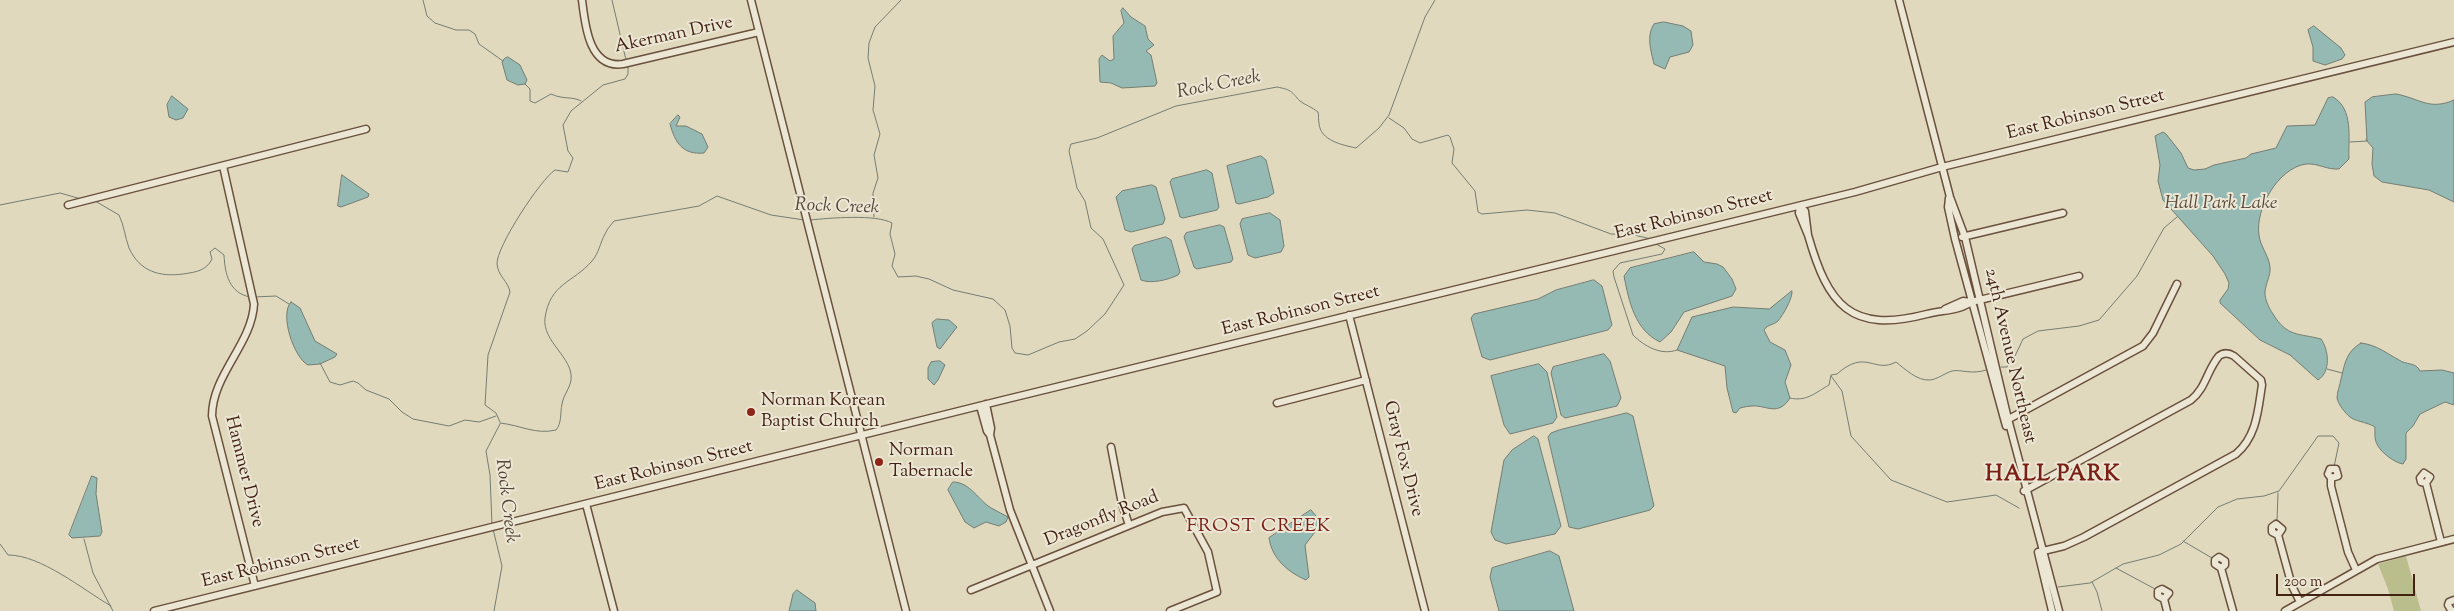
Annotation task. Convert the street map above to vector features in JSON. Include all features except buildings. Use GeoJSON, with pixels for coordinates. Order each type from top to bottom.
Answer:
{"type":"FeatureCollection","features":[{"type":"Feature","properties":{"kind":"street","name":"Akerman Drive"},"geometry":{"type":"LineString","coordinates":[[582,0],[585,28],[589,40],[602,60],[611,65],[623,64],[759,32]]}},
{"type":"Feature","properties":{"kind":"street"},"geometry":{"type":"LineString","coordinates":[[751,0],[906,611]]}},
{"type":"Feature","properties":{"kind":"street","name":"24th Avenue Northeast"},"geometry":{"type":"LineString","coordinates":[[1899,0],[1950,197],[1965,237],[1981,300],[2006,420]]}},
{"type":"Feature","properties":{"kind":"street","name":"East Robinson Street"},"geometry":{"type":"LineString","coordinates":[[154,611],[983,405],[1800,206],[1942,167],[2454,42]]}},
{"type":"Feature","properties":{"kind":"street"},"geometry":{"type":"LineString","coordinates":[[68,206],[366,129]]}},
{"type":"Feature","properties":{"kind":"street","name":"Hammer Drive"},"geometry":{"type":"LineString","coordinates":[[223,166],[254,304],[248,325],[217,393],[212,416],[255,586]]}},
{"type":"Feature","properties":{"kind":"street","name":"24th Avenue Northeast"},"geometry":{"type":"LineString","coordinates":[[1950,197],[1948,207],[1971,302],[2006,420],[2040,551],[2059,611]]}},
{"type":"Feature","properties":{"kind":"street"},"geometry":{"type":"LineString","coordinates":[[1800,206],[1799,213],[1816,263],[1826,284],[1835,298],[1850,312],[1868,318],[1889,320],[1908,318],[1945,309],[1963,300],[1971,302],[1981,300],[2079,276]]}},
{"type":"Feature","properties":{"kind":"street"},"geometry":{"type":"LineString","coordinates":[[1955,239],[2063,213]]}},
{"type":"Feature","properties":{"kind":"street"},"geometry":{"type":"LineString","coordinates":[[2006,420],[2143,346],[2153,333],[2178,284]]}},
{"type":"Feature","properties":{"kind":"street","name":"Gray Fox Drive"},"geometry":{"type":"LineString","coordinates":[[1349,315],[1425,611]]}},
{"type":"Feature","properties":{"kind":"street"},"geometry":{"type":"LineString","coordinates":[[2024,491],[2191,400],[2203,388],[2221,355],[2231,354],[2254,373],[2262,383],[2254,429],[2240,450],[2084,537],[2064,546],[2040,551]]}},
{"type":"Feature","properties":{"kind":"street"},"geometry":{"type":"LineString","coordinates":[[1277,402],[1366,380]]}},
{"type":"Feature","properties":{"kind":"street"},"geometry":{"type":"LineString","coordinates":[[983,405],[992,428],[990,435],[1010,510],[1050,611]]}},
{"type":"Feature","properties":{"kind":"street"},"geometry":{"type":"LineString","coordinates":[[1111,447],[1122,504],[1129,525]]}},
{"type":"Feature","properties":{"kind":"street"},"geometry":{"type":"LineString","coordinates":[[2331,478],[2331,486],[2346,546],[2356,570]]}},
{"type":"Feature","properties":{"kind":"street"},"geometry":{"type":"LineString","coordinates":[[2426,483],[2441,542]]}},
{"type":"Feature","properties":{"kind":"street"},"geometry":{"type":"LineString","coordinates":[[586,504],[614,611]]}},
{"type":"Feature","properties":{"kind":"street","name":"Dragonfly Road"},"geometry":{"type":"LineString","coordinates":[[971,590],[1169,509],[1184,508],[1208,552],[1217,592],[1170,611]]}},
{"type":"Feature","properties":{"kind":"street"},"geometry":{"type":"LineString","coordinates":[[2278,535],[2292,586],[2300,602]]}},
{"type":"Feature","properties":{"kind":"street"},"geometry":{"type":"LineString","coordinates":[[2284,611],[2376,559],[2454,539]]}},
{"type":"Feature","properties":{"kind":"street","name":"24th Avenue Northeast"},"geometry":{"type":"LineString","coordinates":[[2040,551],[2052,611]]}},
{"type":"Feature","properties":{"kind":"street"},"geometry":{"type":"LineString","coordinates":[[2221,568],[2233,611]]}},
{"type":"Feature","properties":{"kind":"street"},"geometry":{"type":"LineString","coordinates":[[2164,599],[2167,611]]}},
{"type":"Feature","properties":{"kind":"street"},"geometry":{"type":"LineString","coordinates":[[2454,600],[2449,602],[2448,605],[2454,611]]}},
{"type":"Feature","properties":{"kind":"green space"},"geometry":{"type":"Polygon","coordinates":[[[2406,556],[2421,611],[2394,611],[2378,564],[2406,556]]]}},
{"type":"Feature","properties":{"kind":"water"},"geometry":{"type":"Polygon","coordinates":[[[1123,8],[1131,17],[1145,26],[1148,39],[1154,45],[1146,51],[1151,55],[1157,83],[1155,86],[1122,88],[1111,83],[1100,82],[1099,59],[1102,55],[1110,61],[1114,59],[1113,36],[1124,23],[1121,11],[1123,8]]]}},
{"type":"Feature","properties":{"kind":"water"},"geometry":{"type":"Polygon","coordinates":[[[1664,22],[1683,26],[1691,31],[1693,45],[1689,52],[1670,57],[1665,69],[1654,64],[1650,39],[1650,33],[1654,24],[1664,22]]]}},
{"type":"Feature","properties":{"kind":"water"},"geometry":{"type":"Polygon","coordinates":[[[2314,26],[2341,48],[2345,55],[2342,59],[2325,65],[2313,61],[2313,47],[2308,30],[2314,26]]]}},
{"type":"Feature","properties":{"kind":"water"},"geometry":{"type":"Polygon","coordinates":[[[508,57],[520,65],[527,80],[525,84],[518,85],[507,80],[502,62],[508,57]]]}},
{"type":"Feature","properties":{"kind":"water"},"geometry":{"type":"Polygon","coordinates":[[[2396,94],[2431,104],[2454,100],[2454,202],[2429,190],[2382,182],[2374,176],[2372,164],[2373,148],[2367,141],[2365,102],[2372,97],[2396,94]]]}},
{"type":"Feature","properties":{"kind":"water"},"geometry":{"type":"Polygon","coordinates":[[[172,96],[188,109],[183,118],[176,120],[169,117],[167,105],[172,96]]]}},
{"type":"Feature","properties":{"kind":"water","name":"Hall Park Lake"},"geometry":{"type":"Polygon","coordinates":[[[2333,97],[2340,102],[2347,116],[2349,159],[2339,169],[2306,164],[2286,173],[2270,191],[2259,225],[2260,239],[2270,267],[2265,293],[2268,304],[2283,327],[2299,335],[2321,339],[2326,349],[2327,366],[2325,372],[2318,380],[2290,355],[2260,340],[2220,303],[2228,289],[2229,283],[2225,274],[2213,256],[2163,200],[2158,181],[2160,165],[2155,136],[2163,132],[2166,134],[2181,153],[2188,168],[2194,170],[2205,169],[2276,148],[2287,126],[2315,125],[2328,98],[2333,97]]]}},
{"type":"Feature","properties":{"kind":"water"},"geometry":{"type":"Polygon","coordinates":[[[678,115],[680,117],[676,126],[686,126],[702,134],[708,147],[704,153],[685,150],[677,142],[670,124],[678,115]]]}},
{"type":"Feature","properties":{"kind":"water"},"geometry":{"type":"Polygon","coordinates":[[[1261,156],[1266,160],[1274,193],[1268,197],[1239,204],[1236,203],[1227,166],[1261,156]]]}},
{"type":"Feature","properties":{"kind":"water"},"geometry":{"type":"Polygon","coordinates":[[[1207,170],[1212,173],[1219,207],[1217,210],[1183,218],[1180,217],[1170,182],[1172,179],[1207,170]]]}},
{"type":"Feature","properties":{"kind":"water"},"geometry":{"type":"Polygon","coordinates":[[[342,175],[369,194],[368,197],[341,207],[338,206],[342,175]]]}},
{"type":"Feature","properties":{"kind":"water"},"geometry":{"type":"Polygon","coordinates":[[[1152,185],[1156,187],[1165,219],[1163,224],[1131,232],[1125,230],[1116,197],[1122,191],[1152,185]]]}},
{"type":"Feature","properties":{"kind":"water"},"geometry":{"type":"Polygon","coordinates":[[[1270,213],[1280,220],[1284,246],[1281,252],[1255,258],[1248,255],[1240,224],[1242,219],[1270,213]]]}},
{"type":"Feature","properties":{"kind":"water"},"geometry":{"type":"Polygon","coordinates":[[[1220,225],[1224,227],[1233,259],[1231,262],[1197,269],[1194,267],[1184,237],[1186,233],[1220,225]]]}},
{"type":"Feature","properties":{"kind":"water"},"geometry":{"type":"Polygon","coordinates":[[[1166,237],[1171,240],[1180,272],[1174,277],[1160,281],[1150,282],[1141,280],[1132,249],[1134,246],[1166,237]]]}},
{"type":"Feature","properties":{"kind":"water"},"geometry":{"type":"Polygon","coordinates":[[[1694,252],[1704,262],[1723,267],[1732,279],[1736,289],[1732,296],[1684,312],[1671,332],[1660,342],[1651,337],[1639,323],[1628,296],[1624,276],[1630,268],[1694,252]]]}},
{"type":"Feature","properties":{"kind":"water"},"geometry":{"type":"Polygon","coordinates":[[[1594,280],[1602,286],[1612,325],[1608,330],[1490,360],[1482,357],[1471,318],[1474,314],[1538,299],[1556,290],[1594,280]]]}},
{"type":"Feature","properties":{"kind":"water"},"geometry":{"type":"Polygon","coordinates":[[[1792,291],[1785,311],[1780,318],[1764,330],[1770,342],[1785,350],[1791,365],[1785,382],[1790,398],[1785,404],[1776,409],[1751,406],[1740,408],[1736,413],[1733,412],[1727,388],[1725,366],[1677,350],[1692,317],[1733,307],[1769,309],[1792,291]]]}},
{"type":"Feature","properties":{"kind":"water"},"geometry":{"type":"Polygon","coordinates":[[[291,302],[300,308],[315,341],[337,354],[335,357],[320,364],[308,365],[303,361],[293,345],[287,325],[288,308],[291,302]]]}},
{"type":"Feature","properties":{"kind":"water"},"geometry":{"type":"Polygon","coordinates":[[[937,319],[949,320],[957,327],[940,349],[937,347],[932,323],[937,319]]]}},
{"type":"Feature","properties":{"kind":"water"},"geometry":{"type":"Polygon","coordinates":[[[2361,343],[2377,347],[2402,362],[2413,365],[2420,371],[2442,370],[2454,373],[2454,405],[2445,402],[2420,414],[2406,433],[2406,459],[2403,464],[2393,460],[2380,449],[2375,439],[2375,427],[2348,415],[2340,406],[2337,398],[2347,358],[2352,350],[2361,343]]]}},
{"type":"Feature","properties":{"kind":"water"},"geometry":{"type":"Polygon","coordinates":[[[1604,354],[1610,361],[1621,398],[1617,406],[1565,418],[1561,415],[1551,373],[1553,367],[1604,354]]]}},
{"type":"Feature","properties":{"kind":"water"},"geometry":{"type":"Polygon","coordinates":[[[940,361],[945,365],[934,385],[928,379],[928,368],[931,362],[940,361]]]}},
{"type":"Feature","properties":{"kind":"water"},"geometry":{"type":"Polygon","coordinates":[[[1539,364],[1547,372],[1557,417],[1553,423],[1510,434],[1504,425],[1491,376],[1539,364]]]}},
{"type":"Feature","properties":{"kind":"water"},"geometry":{"type":"Polygon","coordinates":[[[1627,413],[1633,416],[1654,506],[1650,510],[1578,529],[1569,527],[1548,437],[1551,433],[1559,430],[1627,413]]]}},
{"type":"Feature","properties":{"kind":"water"},"geometry":{"type":"Polygon","coordinates":[[[1534,436],[1538,439],[1561,526],[1555,534],[1506,544],[1495,540],[1491,532],[1504,460],[1512,450],[1534,436]]]}},
{"type":"Feature","properties":{"kind":"water"},"geometry":{"type":"Polygon","coordinates":[[[92,476],[97,478],[96,494],[102,532],[100,536],[72,538],[69,535],[92,476]]]}},
{"type":"Feature","properties":{"kind":"water"},"geometry":{"type":"Polygon","coordinates":[[[953,482],[965,485],[988,506],[1008,517],[1006,522],[999,526],[986,522],[974,528],[965,522],[948,490],[953,482]]]}},
{"type":"Feature","properties":{"kind":"water"},"geometry":{"type":"Polygon","coordinates":[[[1311,510],[1322,523],[1305,545],[1309,577],[1306,580],[1282,564],[1271,546],[1269,538],[1311,510]]]}},
{"type":"Feature","properties":{"kind":"water"},"geometry":{"type":"Polygon","coordinates":[[[1550,551],[1559,556],[1574,611],[1499,611],[1490,577],[1492,568],[1550,551]]]}},
{"type":"Feature","properties":{"kind":"water"},"geometry":{"type":"Polygon","coordinates":[[[797,590],[815,603],[816,611],[789,611],[793,594],[797,590]]]}},
{"type":"Feature","properties":{"kind":"waterway"},"geometry":{"type":"LineString","coordinates":[[423,0],[427,16],[435,23],[456,30],[469,30],[475,34],[479,44],[503,61]]}},
{"type":"Feature","properties":{"kind":"waterway"},"geometry":{"type":"LineString","coordinates":[[612,0],[626,60]]}},
{"type":"Feature","properties":{"kind":"waterway"},"geometry":{"type":"LineString","coordinates":[[874,217],[873,193],[878,178],[874,155],[880,134],[873,110],[875,86],[868,58],[869,43],[875,27],[901,0]]}},
{"type":"Feature","properties":{"kind":"waterway","name":"Rock Creek"},"geometry":{"type":"LineString","coordinates":[[810,220],[875,218],[892,223],[890,234],[895,254],[892,266],[898,277],[916,276],[929,279],[953,290],[993,299],[1005,310],[1010,326],[1012,348],[1015,353],[1028,355],[1059,342],[1075,339],[1087,331],[1105,314],[1124,285],[1103,239],[1091,228],[1085,201],[1077,188],[1069,151],[1071,144],[1097,138],[1176,106],[1277,87],[1289,90],[1300,101],[1318,112],[1320,129],[1328,138],[1339,144],[1356,148],[1379,128],[1389,115],[1425,17],[1435,0]]}},
{"type":"Feature","properties":{"kind":"waterway"},"geometry":{"type":"LineString","coordinates":[[500,422],[496,413],[485,405],[488,355],[510,292],[498,268],[499,255],[520,214],[548,176],[555,170],[568,172],[573,158],[568,151],[563,125],[571,111],[603,85],[625,79],[628,74],[628,67]]}},
{"type":"Feature","properties":{"kind":"waterway"},"geometry":{"type":"LineString","coordinates":[[525,84],[530,89],[530,101],[535,103],[551,94],[581,101]]}},
{"type":"Feature","properties":{"kind":"waterway"},"geometry":{"type":"LineString","coordinates":[[1389,118],[1404,128],[1412,139],[1420,143],[1448,135],[1450,137],[1454,149],[1452,163],[1475,191],[1478,212],[1482,214],[1527,210],[1555,213],[1611,234],[1634,235],[1651,239]]}},
{"type":"Feature","properties":{"kind":"waterway"},"geometry":{"type":"LineString","coordinates":[[2350,142],[2367,141],[2366,139]]}},
{"type":"Feature","properties":{"kind":"waterway"},"geometry":{"type":"LineString","coordinates":[[0,205],[60,193],[81,199]]}},
{"type":"Feature","properties":{"kind":"waterway","name":"Rock Creek"},"geometry":{"type":"LineString","coordinates":[[500,423],[535,431],[556,430],[558,427],[561,407],[571,380],[571,372],[545,327],[548,306],[557,290],[592,261],[606,232],[614,221],[699,206],[717,196],[771,215],[804,220]]}},
{"type":"Feature","properties":{"kind":"waterway"},"geometry":{"type":"LineString","coordinates":[[95,201],[119,215],[129,248],[139,263],[145,268],[166,275],[196,272],[210,263],[212,259],[210,252],[215,248],[224,255],[227,276],[233,287],[243,295],[250,297]]}},
{"type":"Feature","properties":{"kind":"waterway"},"geometry":{"type":"LineString","coordinates":[[2001,367],[2007,367],[2023,339],[2038,331],[2079,326],[2099,320],[2137,276],[2164,228],[2177,217]]}},
{"type":"Feature","properties":{"kind":"waterway"},"geometry":{"type":"LineString","coordinates":[[1656,244],[1665,249],[1662,254],[1620,263],[1613,271],[1614,277],[1633,335],[1653,349],[1665,352],[1677,350]]}},
{"type":"Feature","properties":{"kind":"waterway"},"geometry":{"type":"LineString","coordinates":[[254,297],[276,296],[289,304]]}},
{"type":"Feature","properties":{"kind":"waterway"},"geometry":{"type":"LineString","coordinates":[[1790,398],[1801,399],[1815,394],[1829,385],[1831,375],[1837,374],[1855,363],[1888,365],[1896,362],[1911,374],[1925,380],[1930,380],[1952,371],[1976,372],[1986,370]]}},
{"type":"Feature","properties":{"kind":"waterway"},"geometry":{"type":"LineString","coordinates":[[320,363],[330,382],[340,385],[353,381],[358,383],[366,390],[389,399],[402,412],[413,419],[449,426],[465,420],[479,422],[496,416]]}},
{"type":"Feature","properties":{"kind":"waterway"},"geometry":{"type":"LineString","coordinates":[[2327,369],[2342,373]]}},
{"type":"Feature","properties":{"kind":"waterway"},"geometry":{"type":"LineString","coordinates":[[1831,376],[1842,391],[1851,436],[1891,480],[1947,502],[1996,495],[2019,508]]}},
{"type":"Feature","properties":{"kind":"waterway","name":"Rock Creek"},"geometry":{"type":"LineString","coordinates":[[492,525],[490,475],[486,451],[500,424]]}},
{"type":"Feature","properties":{"kind":"waterway"},"geometry":{"type":"LineString","coordinates":[[2058,587],[2090,583],[2123,564],[2159,555],[2181,544],[2218,507],[2237,499],[2264,496],[2279,491],[2318,436],[2333,436],[2339,443],[2334,467]]}},
{"type":"Feature","properties":{"kind":"waterway"},"geometry":{"type":"LineString","coordinates":[[2277,521],[2278,493]]}},
{"type":"Feature","properties":{"kind":"waterway","name":"Rock Creek"},"geometry":{"type":"LineString","coordinates":[[493,529],[502,566],[494,611]]}},
{"type":"Feature","properties":{"kind":"waterway"},"geometry":{"type":"LineString","coordinates":[[84,539],[93,573],[113,611]]}},
{"type":"Feature","properties":{"kind":"waterway"},"geometry":{"type":"LineString","coordinates":[[2183,541],[2212,558]]}},
{"type":"Feature","properties":{"kind":"waterway"},"geometry":{"type":"LineString","coordinates":[[0,544],[8,555],[21,556],[47,567],[111,606]]}},
{"type":"Feature","properties":{"kind":"waterway"},"geometry":{"type":"LineString","coordinates":[[2116,568],[2155,589]]}},
{"type":"Feature","properties":{"kind":"waterway"},"geometry":{"type":"LineString","coordinates":[[2092,582],[2102,611]]}},
{"type":"Feature","properties":{"kind":"place","name":"Norman Korean Baptist Church"},"geometry":{"type":"Point","coordinates":[751,412]}},
{"type":"Feature","properties":{"kind":"place","name":"Norman Tabernacle"},"geometry":{"type":"Point","coordinates":[879,462]}},
{"type":"Feature","properties":{"kind":"district","name":"HALL PARK"},"geometry":{"type":"Point","coordinates":[2053,476]}},
{"type":"Feature","properties":{"kind":"district","name":"FROST CREEK"},"geometry":{"type":"Point","coordinates":[1259,528]}}]}
